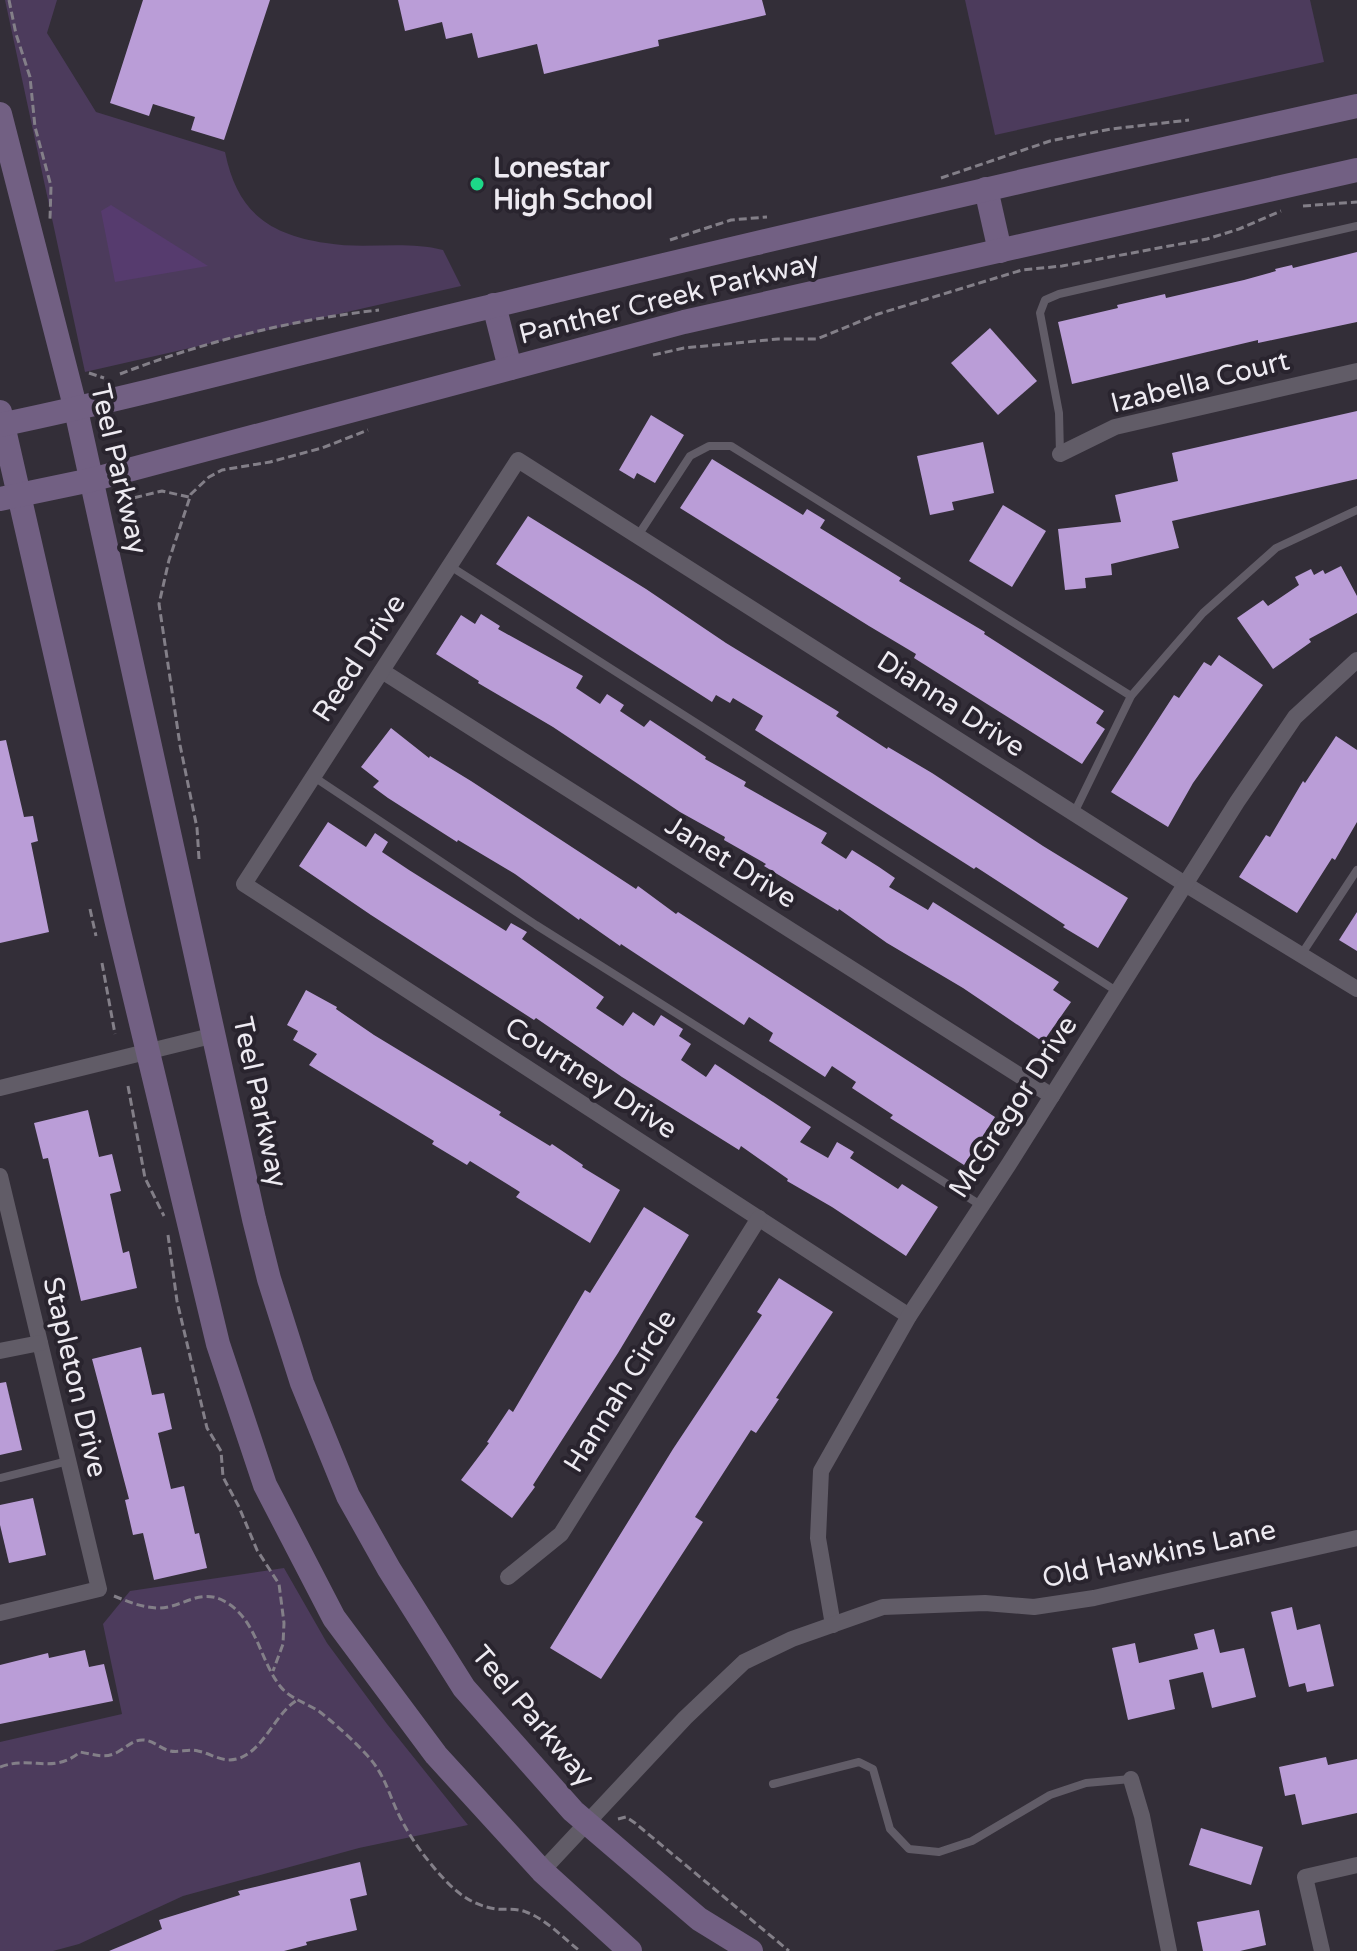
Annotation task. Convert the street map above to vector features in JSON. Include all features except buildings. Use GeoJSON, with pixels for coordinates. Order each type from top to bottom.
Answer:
{"type":"FeatureCollection","features":[{"type":"Feature","properties":{"kind":"main road","name":"Panther Creek Parkway"},"geometry":{"type":"LineString","coordinates":[[1,421],[76,410],[494,305],[986,189],[1357,106]]}},
{"type":"Feature","properties":{"kind":"main road","name":"Teel Parkway"},"geometry":{"type":"LineString","coordinates":[[0,114],[76,410],[269,1279],[302,1383],[348,1496],[389,1569],[464,1688],[587,1824],[699,1919],[751,1951]]}},
{"type":"Feature","properties":{"kind":"main road","name":"Panther Creek Parkway"},"geometry":{"type":"LineString","coordinates":[[10,497],[91,480],[684,322],[1357,170]]}},
{"type":"Feature","properties":{"kind":"main road"},"geometry":{"type":"LineString","coordinates":[[986,189],[1000,251]]}},
{"type":"Feature","properties":{"kind":"main road"},"geometry":{"type":"LineString","coordinates":[[494,305],[510,368]]}},
{"type":"Feature","properties":{"kind":"main road"},"geometry":{"type":"LineString","coordinates":[[1,421],[10,497],[218,1344],[265,1485],[334,1618],[436,1755],[542,1871],[630,1951]]}},
{"type":"Feature","properties":{"kind":"street","name":"Izabella Court"},"geometry":{"type":"LineString","coordinates":[[1060,454],[1115,427],[1357,371]]}},
{"type":"Feature","properties":{"kind":"street","name":"Dianna Drive"},"geometry":{"type":"LineString","coordinates":[[518,460],[639,534],[1185,884],[1357,989]]}},
{"type":"Feature","properties":{"kind":"street","name":"Reed Drive"},"geometry":{"type":"LineString","coordinates":[[244,884],[518,460]]}},
{"type":"Feature","properties":{"kind":"street","name":"McGregor Drive"},"geometry":{"type":"LineString","coordinates":[[833,1625],[818,1538],[821,1471],[909,1316],[1295,717],[1357,660]]}},
{"type":"Feature","properties":{"kind":"street","name":"Janet Drive"},"geometry":{"type":"LineString","coordinates":[[382,671],[1052,1096]]}},
{"type":"Feature","properties":{"kind":"street","name":"Courtney Drive"},"geometry":{"type":"LineString","coordinates":[[244,884],[909,1316]]}},
{"type":"Feature","properties":{"kind":"street"},"geometry":{"type":"LineString","coordinates":[[0,1088],[215,1035]]}},
{"type":"Feature","properties":{"kind":"street","name":"Stapleton Drive"},"geometry":{"type":"LineString","coordinates":[[0,1176],[5,1218],[40,1343],[99,1589]]}},
{"type":"Feature","properties":{"kind":"street","name":"Hannah Circle"},"geometry":{"type":"LineString","coordinates":[[508,1577],[561,1534],[759,1218]]}},
{"type":"Feature","properties":{"kind":"street"},"geometry":{"type":"LineString","coordinates":[[0,1351],[40,1343]]}},
{"type":"Feature","properties":{"kind":"street","name":"Old Hawkins Lane"},"geometry":{"type":"LineString","coordinates":[[542,1871],[685,1718],[744,1662],[792,1639],[883,1607],[985,1603],[1034,1607],[1094,1598],[1357,1538]]}},
{"type":"Feature","properties":{"kind":"street"},"geometry":{"type":"LineString","coordinates":[[0,1613],[99,1589]]}},
{"type":"Feature","properties":{"kind":"street"},"geometry":{"type":"LineString","coordinates":[[1131,1779],[1142,1816],[1169,1951]]}},
{"type":"Feature","properties":{"kind":"street"},"geometry":{"type":"LineString","coordinates":[[1322,1951],[1305,1877],[1357,1865]]}},
{"type":"Feature","properties":{"kind":"lane"},"geometry":{"type":"LineString","coordinates":[[1060,454],[1059,413],[1040,313],[1045,300],[1059,294],[1357,226]]}},
{"type":"Feature","properties":{"kind":"lane"},"geometry":{"type":"LineString","coordinates":[[639,534],[690,456],[709,446],[731,446],[1131,696]]}},
{"type":"Feature","properties":{"kind":"lane"},"geometry":{"type":"LineString","coordinates":[[1074,813],[1131,696],[1203,613],[1276,548],[1357,510]]}},
{"type":"Feature","properties":{"kind":"lane"},"geometry":{"type":"LineString","coordinates":[[450,566],[1118,992]]}},
{"type":"Feature","properties":{"kind":"lane"},"geometry":{"type":"LineString","coordinates":[[314,777],[536,925],[982,1206]]}},
{"type":"Feature","properties":{"kind":"lane"},"geometry":{"type":"LineString","coordinates":[[1301,955],[1357,870]]}},
{"type":"Feature","properties":{"kind":"lane"},"geometry":{"type":"LineString","coordinates":[[0,1478],[68,1461]]}},
{"type":"Feature","properties":{"kind":"lane"},"geometry":{"type":"LineString","coordinates":[[773,1784],[859,1762],[873,1769],[890,1829],[909,1849],[939,1852],[972,1841],[1050,1795],[1086,1783],[1131,1779]]}},
{"type":"Feature","properties":{"kind":"path"},"geometry":{"type":"LineString","coordinates":[[9,0],[30,77],[35,127],[51,186],[50,224]]}},
{"type":"Feature","properties":{"kind":"path"},"geometry":{"type":"LineString","coordinates":[[653,354],[684,348],[817,339],[878,314],[1022,270],[1062,266],[1207,239],[1293,206],[1357,202]]}},
{"type":"Feature","properties":{"kind":"path"},"geometry":{"type":"LineString","coordinates":[[87,372],[94,376]]}},
{"type":"Feature","properties":{"kind":"path"},"geometry":{"type":"LineString","coordinates":[[199,863],[197,828],[180,745],[159,604],[169,560],[190,497],[209,477],[222,470],[270,462],[322,448],[379,426]]}},
{"type":"Feature","properties":{"kind":"path"},"geometry":{"type":"LineString","coordinates":[[123,494],[133,498],[162,491],[190,497]]}},
{"type":"Feature","properties":{"kind":"path"},"geometry":{"type":"LineString","coordinates":[[128,1086],[145,1178],[165,1218]]}},
{"type":"Feature","properties":{"kind":"path"},"geometry":{"type":"LineString","coordinates":[[168,1234],[177,1301],[207,1428],[221,1451],[223,1477],[257,1550],[279,1584],[283,1644],[272,1672]]}},
{"type":"Feature","properties":{"kind":"path"},"geometry":{"type":"LineString","coordinates":[[99,1589],[135,1605],[161,1608],[192,1597],[208,1596],[223,1601],[235,1610],[251,1627],[281,1687],[297,1700],[319,1711],[364,1753],[388,1784],[393,1804],[418,1847],[445,1881],[464,1898],[492,1908],[523,1910],[580,1951]]}},
{"type":"Feature","properties":{"kind":"path"},"geometry":{"type":"LineString","coordinates":[[0,1767],[21,1761],[67,1763],[80,1752],[99,1757],[143,1740],[169,1751],[196,1750],[215,1758],[240,1758],[250,1752],[288,1706],[297,1700]]}},
{"type":"Feature","properties":{"kind":"path"},"geometry":{"type":"LineString","coordinates":[[618,1819],[626,1817],[635,1823],[789,1951]]}},
{"type":"Feature","properties":{"kind":"shaded area"},"geometry":{"type":"Polygon","coordinates":[[[5,0],[57,0],[47,33],[96,112],[225,152],[238,190],[258,216],[271,226],[326,243],[443,250],[461,286],[85,372],[5,0]]]}},
{"type":"Feature","properties":{"kind":"shaded area"},"geometry":{"type":"Polygon","coordinates":[[[965,0],[1310,0],[1324,62],[995,135],[965,0]]]}},
{"type":"Feature","properties":{"kind":"shaded area"},"geometry":{"type":"Polygon","coordinates":[[[111,205],[208,266],[115,282],[101,211],[111,205]]]}},
{"type":"Feature","properties":{"kind":"shaded area"},"geometry":{"type":"Polygon","coordinates":[[[284,1568],[327,1643],[468,1825],[359,1848],[183,1896],[79,1944],[53,1951],[0,1951],[0,1742],[122,1714],[103,1624],[130,1591],[284,1568]]]}},
{"type":"Feature","properties":{"kind":"place","name":"Lonestar High School"},"geometry":{"type":"Point","coordinates":[477,184]}}]}
